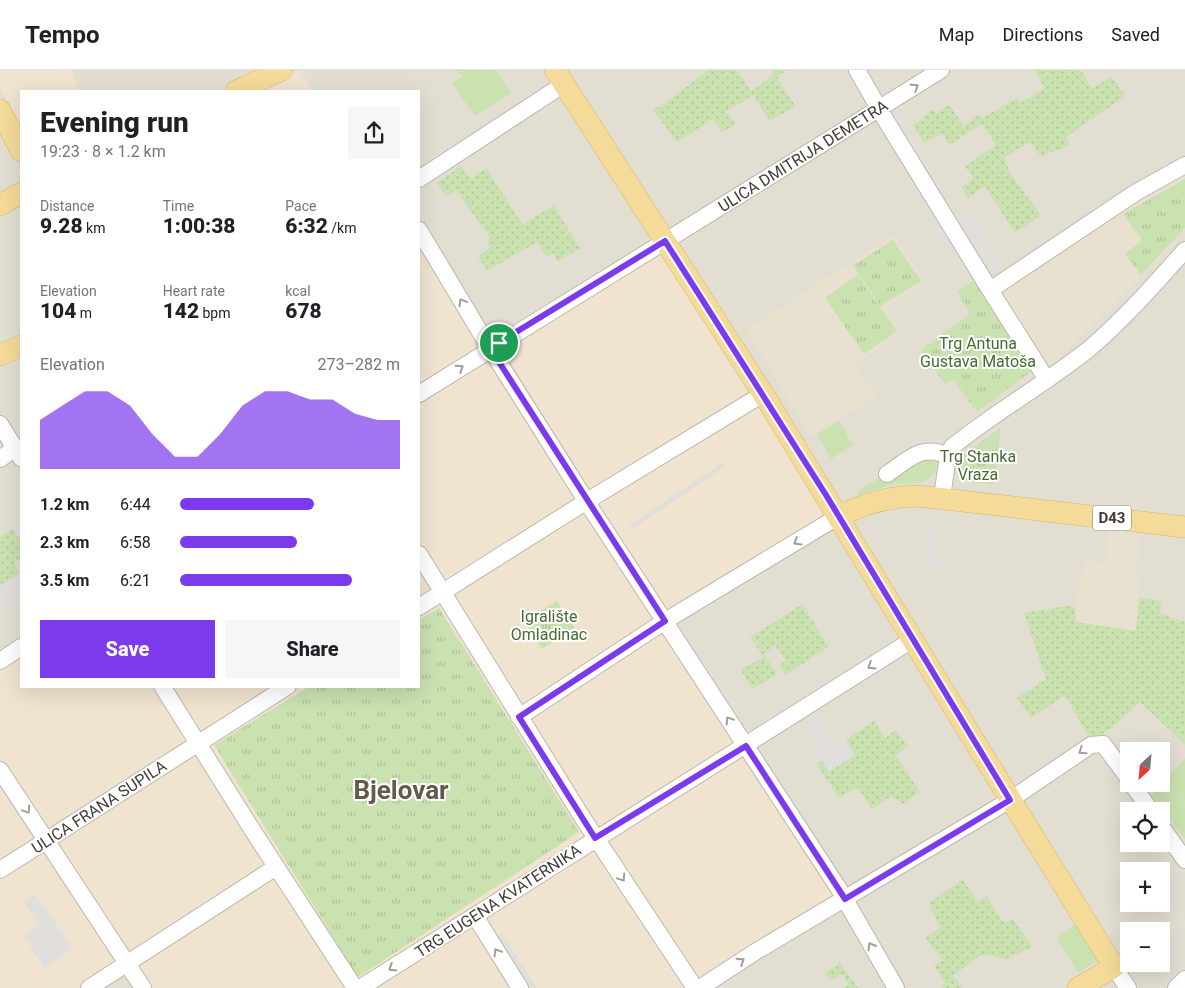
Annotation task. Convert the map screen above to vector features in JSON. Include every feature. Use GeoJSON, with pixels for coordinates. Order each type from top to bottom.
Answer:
{"type":"FeatureCollection","features":[{"type":"Feature","properties":{"kind":"main road"},"geometry":{"type":"LineString","coordinates":[[238,90],[282,70]]}},
{"type":"Feature","properties":{"kind":"main road"},"geometry":{"type":"LineString","coordinates":[[559,77],[763,394],[1114,967],[1078,988]]}},
{"type":"Feature","properties":{"kind":"main road"},"geometry":{"type":"LineString","coordinates":[[0,110],[20,149]]}},
{"type":"Feature","properties":{"kind":"main road"},"geometry":{"type":"LineString","coordinates":[[0,205],[20,194]]}},
{"type":"Feature","properties":{"kind":"main road"},"geometry":{"type":"LineString","coordinates":[[0,355],[20,346]]}},
{"type":"Feature","properties":{"kind":"main road","name":"D43"},"geometry":{"type":"LineString","coordinates":[[839,516],[854,508],[885,499],[902,496],[942,497],[1185,527]]}},
{"type":"Feature","properties":{"kind":"street"},"geometry":{"type":"LineString","coordinates":[[857,70],[990,290],[1047,380]]}},
{"type":"Feature","properties":{"kind":"street","name":"ULICA DMITRIJA DEMETRA"},"geometry":{"type":"LineString","coordinates":[[420,393],[490,348],[880,110],[941,70]]}},
{"type":"Feature","properties":{"kind":"street"},"geometry":{"type":"LineString","coordinates":[[420,178],[559,77]]}},
{"type":"Feature","properties":{"kind":"street"},"geometry":{"type":"LineString","coordinates":[[990,290],[1126,198],[1185,165]]}},
{"type":"Feature","properties":{"kind":"street"},"geometry":{"type":"LineString","coordinates":[[420,232],[490,348],[587,501],[845,899],[896,988]]}},
{"type":"Feature","properties":{"kind":"street"},"geometry":{"type":"LineString","coordinates":[[942,497],[948,456],[952,447],[1090,348],[1136,304],[1185,250]]}},
{"type":"Feature","properties":{"kind":"street"},"geometry":{"type":"LineString","coordinates":[[420,606],[587,501],[763,394]]}},
{"type":"Feature","properties":{"kind":"street"},"geometry":{"type":"LineString","coordinates":[[0,424],[18,447],[0,459]]}},
{"type":"Feature","properties":{"kind":"street"},"geometry":{"type":"LineString","coordinates":[[887,474],[921,452],[938,451],[948,456]]}},
{"type":"Feature","properties":{"kind":"street"},"geometry":{"type":"LineString","coordinates":[[519,717],[665,621],[839,516]]}},
{"type":"Feature","properties":{"kind":"street","name":"TRG EUGENA KVATERNIKA"},"geometry":{"type":"LineString","coordinates":[[360,988],[595,838],[420,556]]}},
{"type":"Feature","properties":{"kind":"street"},"geometry":{"type":"LineString","coordinates":[[695,988],[595,838],[746,746],[912,640]]}},
{"type":"Feature","properties":{"kind":"street"},"geometry":{"type":"LineString","coordinates":[[0,661],[20,648]]}},
{"type":"Feature","properties":{"kind":"street"},"geometry":{"type":"LineString","coordinates":[[163,688],[355,988]]}},
{"type":"Feature","properties":{"kind":"street"},"geometry":{"type":"LineString","coordinates":[[198,744],[285,688]]}},
{"type":"Feature","properties":{"kind":"street","name":"ULICA FRANA SUPILA"},"geometry":{"type":"LineString","coordinates":[[0,870],[198,744]]}},
{"type":"Feature","properties":{"kind":"street"},"geometry":{"type":"LineString","coordinates":[[700,988],[755,952],[1010,800],[1091,745],[1103,744],[1120,767]]}},
{"type":"Feature","properties":{"kind":"street"},"geometry":{"type":"LineString","coordinates":[[0,770],[142,988]]}},
{"type":"Feature","properties":{"kind":"street"},"geometry":{"type":"LineString","coordinates":[[1170,839],[1185,860]]}},
{"type":"Feature","properties":{"kind":"street"},"geometry":{"type":"LineString","coordinates":[[89,988],[276,867]]}},
{"type":"Feature","properties":{"kind":"street"},"geometry":{"type":"LineString","coordinates":[[475,916],[520,988]]}},
{"type":"Feature","properties":{"kind":"street"},"geometry":{"type":"LineString","coordinates":[[1114,967],[1128,988]]}},
{"type":"Feature","properties":{"kind":"street"},"geometry":{"type":"LineString","coordinates":[[1176,988],[1185,979]]}},
{"type":"Feature","properties":{"kind":"shaded area"},"geometry":{"type":"Polygon","coordinates":[[[0,70],[1185,70],[1185,988],[0,988],[0,70]]]}},
{"type":"Feature","properties":{"kind":"shaded area"},"geometry":{"type":"Polygon","coordinates":[[[0,70],[71,70],[80,90],[20,90],[20,128],[0,87],[0,70]]]}},
{"type":"Feature","properties":{"kind":"shaded area"},"geometry":{"type":"Polygon","coordinates":[[[300,70],[313,90],[258,90],[300,70]]]}},
{"type":"Feature","properties":{"kind":"shaded area"},"geometry":{"type":"Polygon","coordinates":[[[896,112],[949,202],[940,209],[885,119],[896,112]]]}},
{"type":"Feature","properties":{"kind":"shaded area"},"geometry":{"type":"Polygon","coordinates":[[[1185,175],[1185,230],[1145,273],[1049,368],[998,292],[1099,228],[1146,194],[1185,175]]]}},
{"type":"Feature","properties":{"kind":"shaded area"},"geometry":{"type":"Polygon","coordinates":[[[933,208],[969,264],[962,268],[927,212],[933,208]]]}},
{"type":"Feature","properties":{"kind":"shaded area"},"geometry":{"type":"Polygon","coordinates":[[[970,216],[1002,268],[994,273],[962,221],[970,216]]]}},
{"type":"Feature","properties":{"kind":"shaded area"},"geometry":{"type":"Polygon","coordinates":[[[420,232],[486,342],[665,241],[839,516],[666,621],[845,899],[700,988],[143,988],[126,963],[88,988],[0,988],[0,661],[20,648],[20,688],[420,688],[420,232]]]}},
{"type":"Feature","properties":{"kind":"shaded area"},"geometry":{"type":"Polygon","coordinates":[[[893,235],[925,281],[886,309],[902,331],[854,365],[877,397],[811,436],[746,330],[893,235]]]}},
{"type":"Feature","properties":{"kind":"shaded area"},"geometry":{"type":"Polygon","coordinates":[[[508,358],[583,477],[577,486],[500,364],[508,358]]]}},
{"type":"Feature","properties":{"kind":"shaded area"},"geometry":{"type":"Polygon","coordinates":[[[722,463],[726,466],[632,529],[629,525],[722,463]]]}},
{"type":"Feature","properties":{"kind":"shaded area"},"geometry":{"type":"Polygon","coordinates":[[[1108,518],[1142,522],[1137,564],[1139,598],[1137,631],[1076,622],[1075,607],[1085,561],[1106,563],[1108,518]]]}},
{"type":"Feature","properties":{"kind":"shaded area"},"geometry":{"type":"Polygon","coordinates":[[[930,526],[937,527],[940,569],[928,568],[930,526]]]}},
{"type":"Feature","properties":{"kind":"shaded area"},"geometry":{"type":"Polygon","coordinates":[[[20,574],[20,601],[0,613],[0,587],[20,574]]]}},
{"type":"Feature","properties":{"kind":"shaded area"},"geometry":{"type":"Polygon","coordinates":[[[819,717],[838,744],[846,740],[855,755],[829,772],[821,760],[816,763],[808,752],[821,743],[808,724],[819,717]]]}},
{"type":"Feature","properties":{"kind":"shaded area"},"geometry":{"type":"Polygon","coordinates":[[[35,894],[73,948],[44,968],[24,936],[39,926],[24,902],[35,894]]]}},
{"type":"Feature","properties":{"kind":"shaded area"},"geometry":{"type":"Polygon","coordinates":[[[501,932],[537,988],[526,988],[496,941],[501,932]]]}},
{"type":"Feature","properties":{"kind":"green space"},"geometry":{"type":"Polygon","coordinates":[[[457,70],[496,70],[511,93],[475,116],[452,83],[462,77],[457,70]]]}},
{"type":"Feature","properties":{"kind":"green space"},"geometry":{"type":"Polygon","coordinates":[[[708,70],[737,70],[751,92],[774,74],[772,70],[787,70],[777,77],[795,106],[770,121],[753,96],[726,111],[736,125],[722,132],[713,119],[677,142],[653,110],[667,102],[708,70]]]}},
{"type":"Feature","properties":{"kind":"green space"},"geometry":{"type":"Polygon","coordinates":[[[1034,70],[1081,70],[1092,88],[1112,77],[1125,96],[1066,137],[1070,145],[1041,157],[1031,143],[1004,158],[1010,173],[1041,215],[1015,233],[985,186],[968,198],[961,187],[974,178],[965,166],[996,145],[982,124],[949,145],[942,133],[924,143],[913,125],[924,119],[923,116],[933,110],[936,113],[949,105],[964,126],[980,114],[982,118],[1017,98],[1020,103],[1045,88],[1034,70]]]}},
{"type":"Feature","properties":{"kind":"green space"},"geometry":{"type":"Polygon","coordinates":[[[461,166],[471,179],[486,168],[523,225],[553,205],[580,248],[558,262],[553,253],[547,257],[537,242],[487,271],[478,256],[491,247],[486,241],[490,238],[456,190],[446,197],[437,183],[461,166]]]}},
{"type":"Feature","properties":{"kind":"green space"},"geometry":{"type":"Polygon","coordinates":[[[1185,179],[1185,228],[1141,275],[1125,254],[1142,240],[1123,214],[1185,179]]]}},
{"type":"Feature","properties":{"kind":"green space"},"geometry":{"type":"Polygon","coordinates":[[[893,240],[921,281],[881,306],[853,266],[893,240]]]}},
{"type":"Feature","properties":{"kind":"green space"},"geometry":{"type":"Polygon","coordinates":[[[858,275],[897,331],[864,354],[825,298],[858,275]]]}},
{"type":"Feature","properties":{"kind":"green space","name":"Trg Antuna Gustava Matoša"},"geometry":{"type":"Polygon","coordinates":[[[973,281],[1033,370],[977,412],[953,379],[945,384],[921,350],[970,313],[957,292],[973,281]]]}},
{"type":"Feature","properties":{"kind":"green space"},"geometry":{"type":"Polygon","coordinates":[[[839,421],[853,445],[831,459],[817,434],[839,421]]]}},
{"type":"Feature","properties":{"kind":"green space","name":"Trg Stanka Vraza"},"geometry":{"type":"Polygon","coordinates":[[[1001,427],[994,484],[967,482],[959,478],[957,466],[959,459],[1001,427]]]}},
{"type":"Feature","properties":{"kind":"green space"},"geometry":{"type":"Polygon","coordinates":[[[927,456],[936,457],[938,462],[935,471],[925,481],[890,485],[859,495],[857,491],[879,479],[885,481],[927,456]]]}},
{"type":"Feature","properties":{"kind":"green space"},"geometry":{"type":"Polygon","coordinates":[[[12,529],[20,541],[20,559],[14,563],[20,573],[0,585],[0,536],[12,529]]]}},
{"type":"Feature","properties":{"kind":"green space"},"geometry":{"type":"Polygon","coordinates":[[[1139,598],[1161,600],[1160,614],[1185,622],[1185,744],[1140,702],[1112,728],[1091,741],[1065,695],[1031,718],[1017,698],[1046,679],[1024,613],[1065,606],[1075,607],[1076,622],[1136,631],[1139,598]]]}},
{"type":"Feature","properties":{"kind":"green space","name":"Igralište Omladinac"},"geometry":{"type":"Polygon","coordinates":[[[557,601],[574,628],[542,649],[524,621],[557,601]]]}},
{"type":"Feature","properties":{"kind":"green space"},"geometry":{"type":"Polygon","coordinates":[[[803,604],[828,647],[786,675],[779,665],[786,661],[775,645],[764,654],[777,674],[752,689],[741,670],[764,657],[750,637],[803,604]]]}},
{"type":"Feature","properties":{"kind":"green space"},"geometry":{"type":"Polygon","coordinates":[[[439,608],[579,832],[358,977],[214,745],[307,688],[420,688],[420,619],[439,608]]]}},
{"type":"Feature","properties":{"kind":"green space"},"geometry":{"type":"Polygon","coordinates":[[[874,721],[885,738],[896,730],[908,746],[896,756],[920,792],[903,804],[892,796],[872,809],[857,787],[839,798],[816,763],[821,760],[855,755],[846,740],[874,721]]]}},
{"type":"Feature","properties":{"kind":"green space"},"geometry":{"type":"Polygon","coordinates":[[[1185,759],[1185,839],[1170,819],[1170,802],[1158,802],[1152,794],[1154,792],[1170,792],[1170,775],[1185,759]]]}},
{"type":"Feature","properties":{"kind":"green space"},"geometry":{"type":"Polygon","coordinates":[[[963,879],[977,902],[986,896],[1004,923],[1013,919],[1032,947],[1006,959],[989,955],[979,956],[953,976],[963,988],[941,988],[945,983],[934,966],[943,960],[925,938],[940,928],[929,903],[963,879]]]}},
{"type":"Feature","properties":{"kind":"green space"},"geometry":{"type":"Polygon","coordinates":[[[1080,921],[1107,955],[1078,973],[1057,938],[1080,921]]]}},
{"type":"Feature","properties":{"kind":"green space"},"geometry":{"type":"Polygon","coordinates":[[[840,963],[858,988],[843,988],[848,984],[842,974],[831,981],[825,973],[840,963]]]}},
{"type":"Feature","properties":{"kind":"district","name":"Bjelovar"},"geometry":{"type":"Point","coordinates":[401,790]}},
{"type":"Feature","properties":{"kind":"route"},"geometry":{"type":"LineString","coordinates":[[665,241],[826,495],[1010,800],[845,899],[746,746],[595,838],[519,717],[665,621],[592,510],[490,348],[499,343],[665,241]]}}]}
